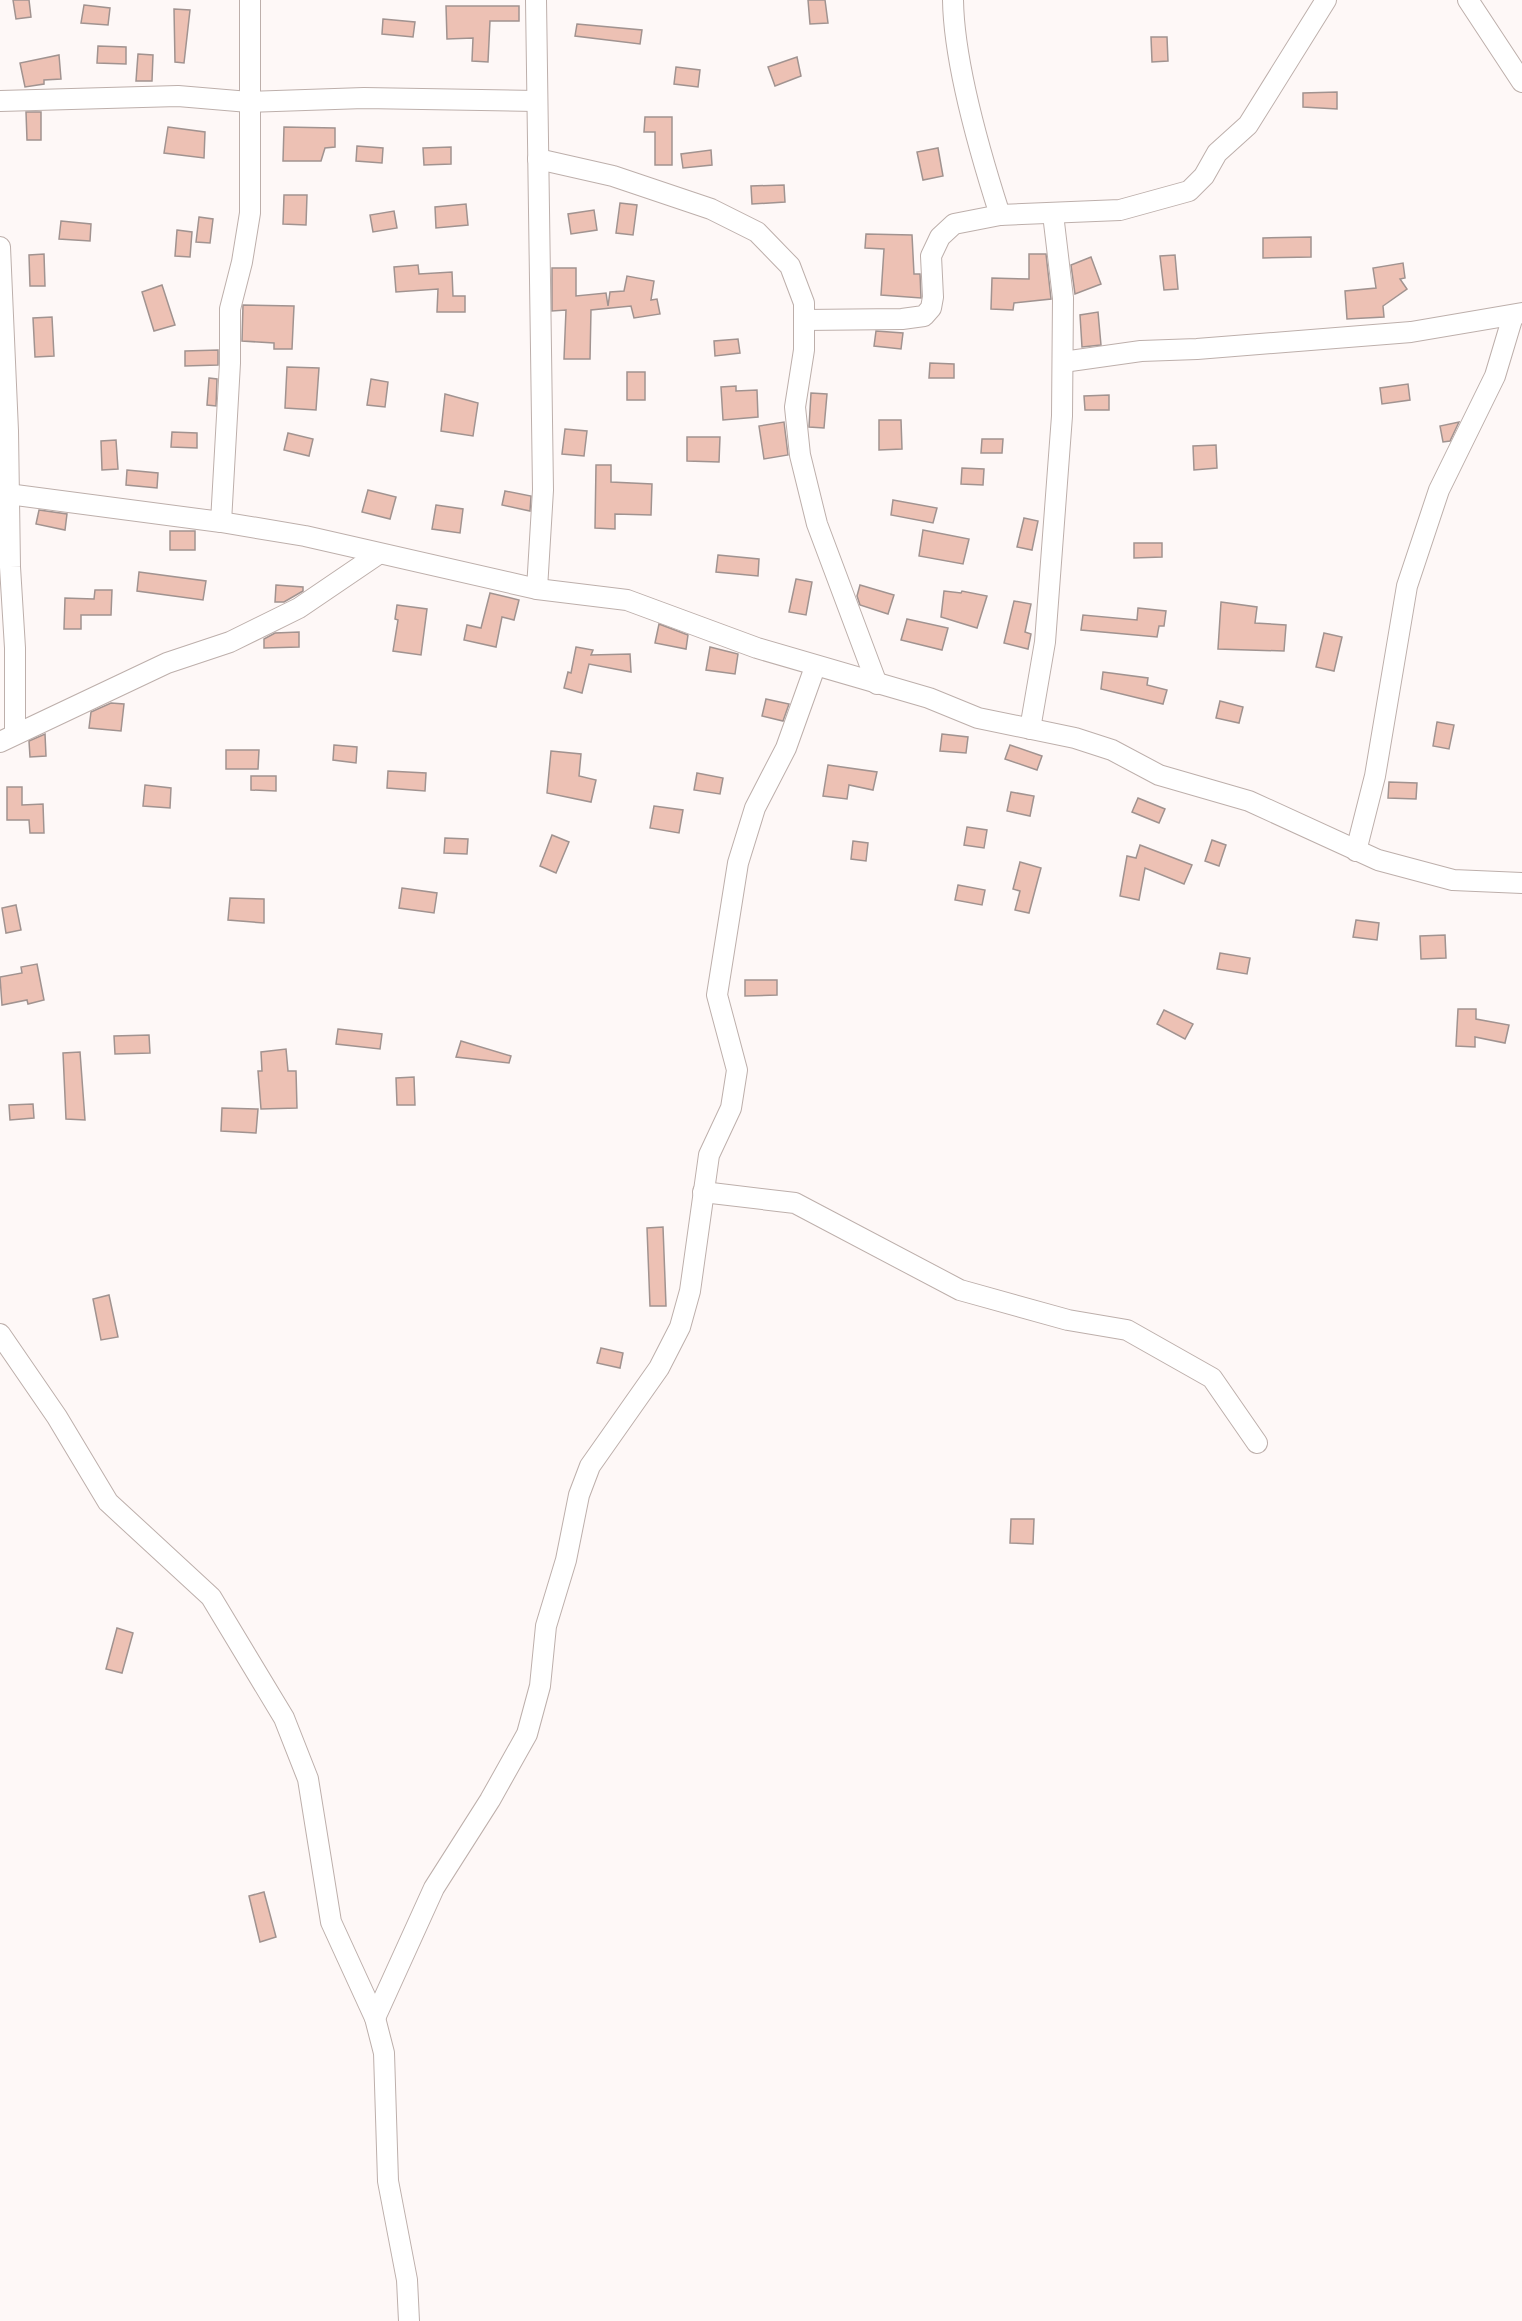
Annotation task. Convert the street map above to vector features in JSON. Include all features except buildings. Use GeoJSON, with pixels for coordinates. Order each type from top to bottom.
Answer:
{"type":"FeatureCollection","features":[{"type":"Feature","properties":{"kind":"street"},"geometry":{"type":"LineString","coordinates":[[221,522],[230,309],[242,262],[250,213],[250,0]]}},
{"type":"Feature","properties":{"kind":"street"},"geometry":{"type":"LineString","coordinates":[[536,0],[538,321],[543,490],[537,589]]}},
{"type":"Feature","properties":{"kind":"street"},"geometry":{"type":"LineString","coordinates":[[953,0],[960,57],[982,159],[1000,215]]}},
{"type":"Feature","properties":{"kind":"street"},"geometry":{"type":"LineString","coordinates":[[804,320],[902,319],[924,316],[930,308],[933,297],[931,256],[940,237],[954,224],[1000,215],[1120,210],[1189,190],[1204,176],[1217,153],[1248,126],[1326,0]]}},
{"type":"Feature","properties":{"kind":"street"},"geometry":{"type":"LineString","coordinates":[[1468,0],[1522,82]]}},
{"type":"Feature","properties":{"kind":"street"},"geometry":{"type":"LineString","coordinates":[[0,101],[178,96],[249,102],[387,98],[536,101]]}},
{"type":"Feature","properties":{"kind":"street"},"geometry":{"type":"LineString","coordinates":[[538,159],[613,176],[711,209],[757,232],[790,266],[804,303],[804,350],[795,407],[800,455],[817,524],[877,684]]}},
{"type":"Feature","properties":{"kind":"street"},"geometry":{"type":"LineString","coordinates":[[1030,729],[1047,620],[1062,416],[1063,298],[1053,214]]}},
{"type":"Feature","properties":{"kind":"street"},"geometry":{"type":"LineString","coordinates":[[0,247],[5,494],[15,648],[7,738],[76,708],[167,663],[230,642],[299,608],[377,555]]}},
{"type":"Feature","properties":{"kind":"street"},"geometry":{"type":"LineString","coordinates":[[1063,362],[1141,351],[1197,349],[1411,332],[1517,314],[1495,376],[1439,490],[1407,586],[1375,776],[1356,851]]}},
{"type":"Feature","properties":{"kind":"street"},"geometry":{"type":"LineString","coordinates":[[5,494],[221,522],[305,536],[377,555],[537,589],[627,600],[815,667],[929,698],[978,718],[1075,738],[1112,750],[1159,775],[1249,801],[1356,851],[1453,880],[1522,883]]}},
{"type":"Feature","properties":{"kind":"street"},"geometry":{"type":"LineString","coordinates":[[375,2018],[434,1888],[490,1800],[527,1734],[540,1686],[546,1626],[566,1560],[579,1495],[590,1466],[659,1368],[680,1327],[690,1291],[709,1155],[731,1107],[737,1070],[717,995],[738,863],[755,808],[786,748],[815,667]]}},
{"type":"Feature","properties":{"kind":"street"},"geometry":{"type":"LineString","coordinates":[[703,1192],[795,1203],[960,1290],[1068,1320],[1126,1330],[1212,1378],[1257,1443]]}},
{"type":"Feature","properties":{"kind":"street"},"geometry":{"type":"LineString","coordinates":[[0,1334],[57,1417],[108,1502],[211,1597],[284,1718],[308,1779],[331,1922],[375,2018],[384,2053],[388,2181],[407,2280],[408,2321]]}}]}
